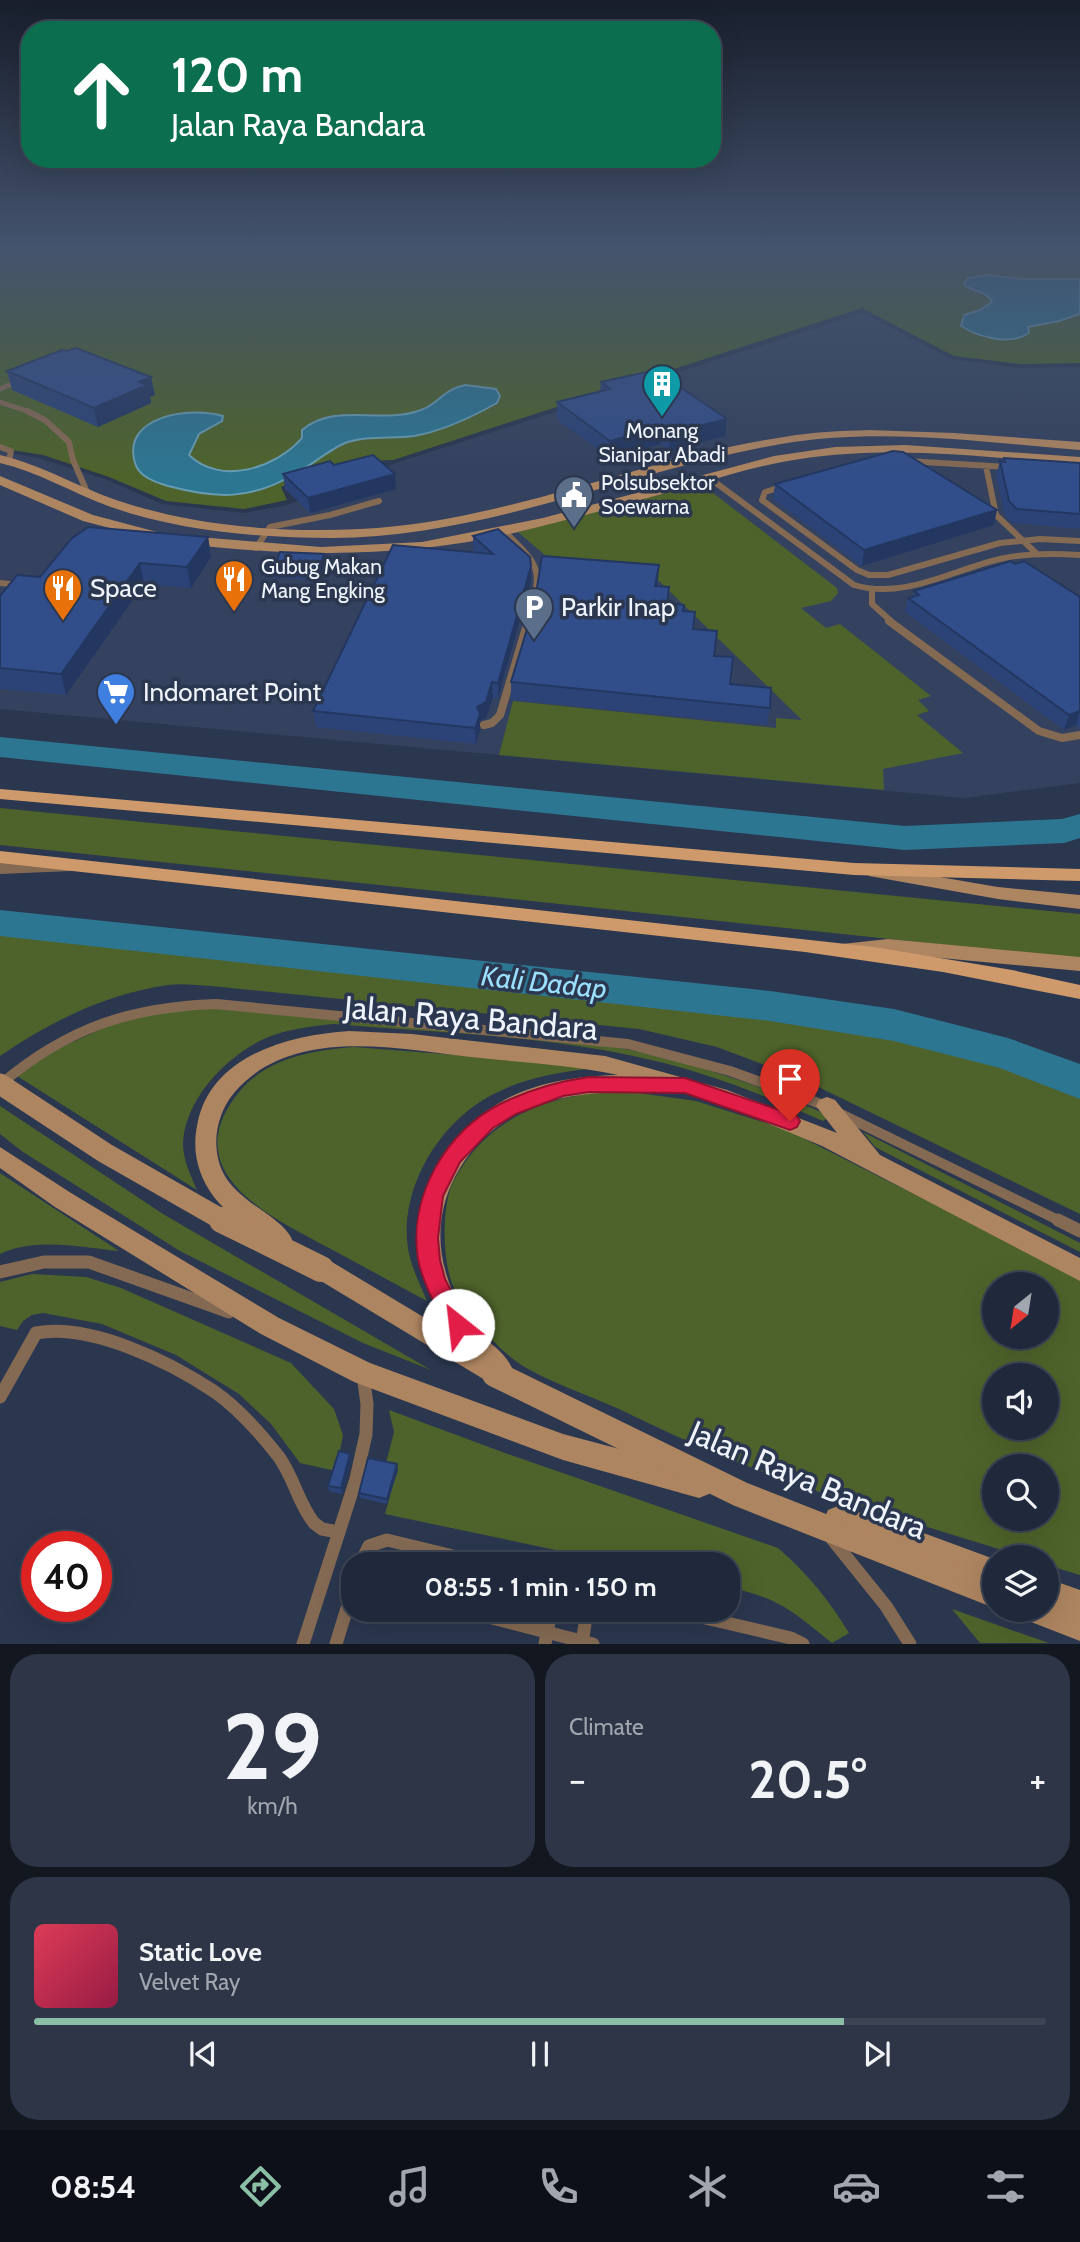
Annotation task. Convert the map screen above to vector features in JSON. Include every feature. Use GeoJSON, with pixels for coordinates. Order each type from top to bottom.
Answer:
{"type":"FeatureCollection","features":[{"type":"Feature","properties":{"kind":"main road"},"geometry":{"type":"LineString","coordinates":[[0,794],[854,869],[1080,875]]}},
{"type":"Feature","properties":{"kind":"main road"},"geometry":{"type":"LineString","coordinates":[[0,857],[410,904],[849,949],[1016,977],[1080,992]]}},
{"type":"Feature","properties":{"kind":"street"},"geometry":{"type":"LineString","coordinates":[[4,460],[36,469],[113,503],[163,517],[266,529],[360,533],[449,523],[744,447],[835,435],[935,436],[1080,446]]}},
{"type":"Feature","properties":{"kind":"street"},"geometry":{"type":"LineString","coordinates":[[835,435],[842,450]]}},
{"type":"Feature","properties":{"kind":"street"},"geometry":{"type":"LineString","coordinates":[[935,436],[938,451]]}},
{"type":"Feature","properties":{"kind":"street"},"geometry":{"type":"LineString","coordinates":[[0,480],[109,528],[256,548],[367,551],[422,546],[504,531],[765,461],[842,450],[938,451],[1080,461]]}},
{"type":"Feature","properties":{"kind":"street"},"geometry":{"type":"LineString","coordinates":[[688,463],[708,477]]}},
{"type":"Feature","properties":{"kind":"street"},"geometry":{"type":"LineString","coordinates":[[0,868],[100,867]]}},
{"type":"Feature","properties":{"kind":"street"},"geometry":{"type":"LineString","coordinates":[[854,869],[998,893],[1080,902]]}},
{"type":"Feature","properties":{"kind":"street"},"geometry":{"type":"LineString","coordinates":[[849,949],[888,946],[1080,964]]}},
{"type":"Feature","properties":{"kind":"street","name":"Jalan Raya Bandara"},"geometry":{"type":"LineString","coordinates":[[982,1589],[740,1494],[552,1404],[495,1374],[321,1269],[233,1203],[216,1184],[204,1147],[210,1113],[230,1082],[244,1070],[278,1050],[328,1039],[383,1040],[605,1064],[685,1086],[790,1121],[1080,1270]]}},
{"type":"Feature","properties":{"kind":"street"},"geometry":{"type":"LineString","coordinates":[[685,1086],[589,1084],[562,1089],[509,1108],[486,1123],[453,1156],[432,1196],[427,1238],[435,1280],[445,1303],[458,1325],[491,1362],[542,1397],[699,1483]]}},
{"type":"Feature","properties":{"kind":"street"},"geometry":{"type":"LineString","coordinates":[[0,1085],[105,1153],[203,1211],[321,1269]]}},
{"type":"Feature","properties":{"kind":"street"},"geometry":{"type":"LineString","coordinates":[[827,1107],[875,1163]]}},
{"type":"Feature","properties":{"kind":"street"},"geometry":{"type":"LineString","coordinates":[[0,1156],[63,1200],[270,1326],[363,1373],[563,1447],[811,1512],[910,1542],[982,1569]]}},
{"type":"Feature","properties":{"kind":"street"},"geometry":{"type":"LineString","coordinates":[[1059,1597],[1080,1604]]}},
{"type":"Feature","properties":{"kind":"street"},"geometry":{"type":"LineString","coordinates":[[1059,1618],[1080,1626]]}},
{"type":"Feature","properties":{"kind":"lane"},"geometry":{"type":"LineString","coordinates":[[0,389],[26,378]]}},
{"type":"Feature","properties":{"kind":"lane"},"geometry":{"type":"LineString","coordinates":[[2,403],[45,420],[69,442],[73,460],[87,492]]}},
{"type":"Feature","properties":{"kind":"lane"},"geometry":{"type":"LineString","coordinates":[[0,447],[11,451],[4,460]]}},
{"type":"Feature","properties":{"kind":"lane"},"geometry":{"type":"LineString","coordinates":[[894,460],[1013,468]]}},
{"type":"Feature","properties":{"kind":"lane"},"geometry":{"type":"LineString","coordinates":[[986,466],[996,515],[1037,554]]}},
{"type":"Feature","properties":{"kind":"lane"},"geometry":{"type":"LineString","coordinates":[[708,477],[854,585],[872,591],[892,591],[1015,556],[1080,555]]}},
{"type":"Feature","properties":{"kind":"lane"},"geometry":{"type":"LineString","coordinates":[[794,484],[765,492],[762,500],[857,570],[869,575],[888,575],[1000,543],[1023,540],[1080,541]]}},
{"type":"Feature","properties":{"kind":"lane"},"geometry":{"type":"LineString","coordinates":[[256,548],[266,529],[379,501]]}},
{"type":"Feature","properties":{"kind":"lane"},"geometry":{"type":"LineString","coordinates":[[484,725],[492,723],[500,715],[539,582],[539,571],[534,562],[504,531]]}},
{"type":"Feature","properties":{"kind":"lane"},"geometry":{"type":"LineString","coordinates":[[1015,556],[1026,563]]}},
{"type":"Feature","properties":{"kind":"lane"},"geometry":{"type":"LineString","coordinates":[[0,583],[26,585]]}},
{"type":"Feature","properties":{"kind":"lane"},"geometry":{"type":"LineString","coordinates":[[872,591],[872,604],[879,613],[1039,731],[1062,738],[1080,735]]}},
{"type":"Feature","properties":{"kind":"lane"},"geometry":{"type":"LineString","coordinates":[[0,1085],[43,1051],[72,1034],[106,1020],[154,1007],[216,1004],[628,1044],[684,1056],[760,1079],[827,1107],[1080,1231]]}},
{"type":"Feature","properties":{"kind":"lane"},"geometry":{"type":"LineString","coordinates":[[0,1272],[39,1262],[89,1262],[270,1326]]}},
{"type":"Feature","properties":{"kind":"lane"},"geometry":{"type":"LineString","coordinates":[[0,1397],[36,1333],[54,1328],[104,1338],[167,1366],[229,1403],[286,1468],[314,1524],[326,1531],[338,1532]]}},
{"type":"Feature","properties":{"kind":"lane"},"geometry":{"type":"LineString","coordinates":[[303,1643],[348,1504],[366,1434],[367,1404],[363,1373]]}},
{"type":"Feature","properties":{"kind":"lane"},"geometry":{"type":"LineString","coordinates":[[811,1512],[886,1606],[910,1643]]}},
{"type":"Feature","properties":{"kind":"lane"},"geometry":{"type":"LineString","coordinates":[[365,1552],[375,1541],[387,1540],[436,1552]]}},
{"type":"Feature","properties":{"kind":"lane"},"geometry":{"type":"LineString","coordinates":[[336,1643],[343,1622]]}},
{"type":"Feature","properties":{"kind":"lane"},"geometry":{"type":"LineString","coordinates":[[499,1622],[546,1637],[586,1643],[587,1622]]}},
{"type":"Feature","properties":{"kind":"lane"},"geometry":{"type":"LineString","coordinates":[[722,1622],[803,1643]]}},
{"type":"Feature","properties":{"kind":"shaded area"},"geometry":{"type":"Polygon","coordinates":[[[836,322],[880,322],[951,359],[1020,368],[1080,367],[1080,783],[964,798],[0,709],[0,451],[38,458],[105,479],[162,504],[244,513],[287,505],[396,463],[836,322]]]}},
{"type":"Feature","properties":{"kind":"shaded area"},"geometry":{"type":"Polygon","coordinates":[[[962,322],[1055,322],[1028,327],[1029,333],[1013,339],[976,334],[961,326],[962,322]]]}},
{"type":"Feature","properties":{"kind":"shaded area"},"geometry":{"type":"Polygon","coordinates":[[[465,385],[496,389],[500,396],[497,403],[457,423],[425,434],[345,443],[279,483],[248,493],[218,495],[168,486],[144,475],[135,463],[133,447],[138,434],[161,418],[177,414],[209,413],[223,416],[222,421],[199,434],[189,455],[216,470],[232,471],[263,465],[278,458],[302,438],[302,430],[315,422],[343,415],[388,416],[418,411],[465,385]]]}},
{"type":"Feature","properties":{"kind":"green space"},"geometry":{"type":"Polygon","coordinates":[[[0,322],[820,322],[393,460],[336,468],[281,487],[287,500],[244,509],[166,501],[109,477],[43,455],[0,448],[0,322]]]}},
{"type":"Feature","properties":{"kind":"green space"},"geometry":{"type":"Polygon","coordinates":[[[888,322],[1080,322],[1080,363],[1020,364],[954,356],[888,322]]]}},
{"type":"Feature","properties":{"kind":"green space"},"geometry":{"type":"Polygon","coordinates":[[[689,487],[713,493],[837,588],[838,593],[831,601],[801,608],[826,628],[840,624],[931,696],[918,700],[929,711],[917,715],[963,753],[883,769],[884,790],[499,755],[513,701],[776,728],[776,718],[802,720],[659,581],[550,572],[553,562],[518,532],[689,487]]]}},
{"type":"Feature","properties":{"kind":"green space"},"geometry":{"type":"Polygon","coordinates":[[[0,808],[1080,914],[1080,959],[0,845],[0,808]]]}},
{"type":"Feature","properties":{"kind":"green space"},"geometry":{"type":"Polygon","coordinates":[[[0,927],[771,1010],[892,1029],[1006,1059],[1080,1088],[1080,1214],[804,1080],[717,1047],[639,1029],[179,984],[145,989],[101,1002],[39,1031],[0,1056],[0,927]]]}},
{"type":"Feature","properties":{"kind":"green space"},"geometry":{"type":"Polygon","coordinates":[[[216,1007],[595,1043],[715,1072],[830,1116],[823,1121],[715,1078],[609,1051],[492,1036],[334,1024],[300,1028],[266,1038],[237,1056],[210,1081],[191,1111],[183,1144],[186,1162],[197,1190],[17,1076],[51,1052],[134,1014],[216,1007]]]}},
{"type":"Feature","properties":{"kind":"green space"},"geometry":{"type":"Polygon","coordinates":[[[354,1047],[559,1063],[591,1068],[532,1079],[509,1087],[478,1103],[444,1134],[420,1173],[408,1217],[409,1256],[427,1301],[261,1208],[241,1192],[226,1173],[218,1151],[220,1127],[233,1100],[257,1075],[271,1066],[302,1055],[354,1047]]]}},
{"type":"Feature","properties":{"kind":"green space"},"geometry":{"type":"Polygon","coordinates":[[[617,1090],[696,1101],[785,1129],[1080,1278],[1080,1575],[1059,1569],[1059,1545],[986,1545],[793,1483],[705,1449],[543,1376],[520,1364],[502,1349],[466,1308],[450,1277],[445,1249],[445,1218],[450,1191],[468,1158],[503,1125],[544,1104],[617,1090]]]}},
{"type":"Feature","properties":{"kind":"green space"},"geometry":{"type":"Polygon","coordinates":[[[0,1106],[163,1214],[431,1370],[363,1343],[180,1251],[23,1152],[0,1134],[0,1106]]]}},
{"type":"Feature","properties":{"kind":"green space"},"geometry":{"type":"Polygon","coordinates":[[[863,1132],[1080,1243],[1080,1252],[875,1147],[863,1132]]]}},
{"type":"Feature","properties":{"kind":"green space"},"geometry":{"type":"Polygon","coordinates":[[[0,1173],[119,1251],[43,1245],[0,1254],[0,1173]]]}},
{"type":"Feature","properties":{"kind":"green space"},"geometry":{"type":"Polygon","coordinates":[[[32,1274],[86,1277],[121,1288],[291,1363],[334,1409],[343,1435],[336,1471],[300,1463],[271,1424],[239,1394],[176,1355],[102,1324],[43,1313],[32,1315],[23,1321],[17,1330],[0,1326],[0,1282],[32,1274]]]}},
{"type":"Feature","properties":{"kind":"green space"},"geometry":{"type":"Polygon","coordinates":[[[389,1410],[778,1548],[817,1588],[849,1633],[832,1643],[784,1607],[740,1590],[740,1552],[565,1552],[385,1514],[397,1470],[385,1467],[394,1432],[389,1410]]]}},
{"type":"Feature","properties":{"kind":"green space"},"geometry":{"type":"Polygon","coordinates":[[[952,1609],[982,1620],[982,1622],[989,1622],[1049,1643],[980,1643],[952,1609]]]}},
{"type":"Feature","properties":{"kind":"building"},"geometry":{"type":"Polygon","coordinates":[[[76,348],[151,377],[139,382],[147,385],[94,408],[7,371],[62,350],[76,348]]]}},
{"type":"Feature","properties":{"kind":"building"},"geometry":{"type":"Polygon","coordinates":[[[655,370],[727,419],[670,433],[662,427],[610,441],[557,402],[610,389],[601,382],[655,370]]]}},
{"type":"Feature","properties":{"kind":"building"},"geometry":{"type":"Polygon","coordinates":[[[893,451],[903,452],[997,510],[864,550],[775,484],[893,451]]]}},
{"type":"Feature","properties":{"kind":"building"},"geometry":{"type":"Polygon","coordinates":[[[373,455],[395,474],[308,498],[283,474],[330,461],[334,465],[373,455]]]}},
{"type":"Feature","properties":{"kind":"building"},"geometry":{"type":"Polygon","coordinates":[[[1004,458],[1080,463],[1080,514],[1017,509],[1009,501],[1000,461],[1005,462],[1004,458]]]}},
{"type":"Feature","properties":{"kind":"building","name":"Space"},"geometry":{"type":"Polygon","coordinates":[[[88,527],[208,537],[187,567],[140,563],[61,674],[0,668],[0,596],[17,575],[40,577],[71,539],[88,527]]]}},
{"type":"Feature","properties":{"kind":"building"},"geometry":{"type":"Polygon","coordinates":[[[498,529],[530,557],[531,566],[498,683],[492,682],[486,702],[477,707],[480,714],[475,728],[313,711],[393,545],[493,554],[473,536],[498,529]]]}},
{"type":"Feature","properties":{"kind":"building"},"geometry":{"type":"Polygon","coordinates":[[[280,552],[324,554],[319,570],[274,568],[280,552]]]}},
{"type":"Feature","properties":{"kind":"building"},"geometry":{"type":"Polygon","coordinates":[[[542,556],[659,565],[655,586],[669,587],[667,603],[684,605],[683,611],[695,612],[693,629],[717,631],[714,656],[733,657],[730,684],[771,688],[770,708],[511,682],[534,606],[542,556]]]}},
{"type":"Feature","properties":{"kind":"building"},"geometry":{"type":"Polygon","coordinates":[[[1011,561],[1015,564],[1024,561],[1080,597],[1080,711],[1069,715],[908,598],[919,595],[914,591],[1011,561]]]}},
{"type":"Feature","properties":{"kind":"building"},"geometry":{"type":"Polygon","coordinates":[[[339,1451],[350,1454],[341,1488],[328,1486],[339,1451]]]}},
{"type":"Feature","properties":{"kind":"building"},"geometry":{"type":"Polygon","coordinates":[[[368,1458],[397,1464],[387,1499],[359,1493],[368,1458]]]}},
{"type":"Feature","properties":{"kind":"waterway","name":"Kali Dadap"},"geometry":{"type":"LineString","coordinates":[[0,747],[905,838],[1064,831],[1080,826]]}},
{"type":"Feature","properties":{"kind":"waterway","name":"Kali Dadap"},"geometry":{"type":"LineString","coordinates":[[0,923],[770,1006],[894,1025],[1008,1054],[1080,1082]]}},
{"type":"Feature","properties":{"kind":"place","name":"Monang Sianipar Abadi"},"geometry":{"type":"Point","coordinates":[662,418]}},
{"type":"Feature","properties":{"kind":"place","name":"Polsubsektor Soewarna"},"geometry":{"type":"Point","coordinates":[574,529]}},
{"type":"Feature","properties":{"kind":"place","name":"Gubug Makan Mang Engking"},"geometry":{"type":"Point","coordinates":[234,613]}},
{"type":"Feature","properties":{"kind":"place","name":"Space"},"geometry":{"type":"Point","coordinates":[63,622]}},
{"type":"Feature","properties":{"kind":"place","name":"Parkir Inap"},"geometry":{"type":"Point","coordinates":[534,641]}},
{"type":"Feature","properties":{"kind":"place","name":"Indomaret Point"},"geometry":{"type":"Point","coordinates":[116,726]}},
{"type":"Feature","properties":{"kind":"route"},"geometry":{"type":"LineString","coordinates":[[458,1325],[445,1303],[429,1260],[427,1238],[432,1196],[453,1156],[468,1138],[509,1108],[562,1089],[589,1084],[622,1083],[685,1086],[790,1121]]}}]}
